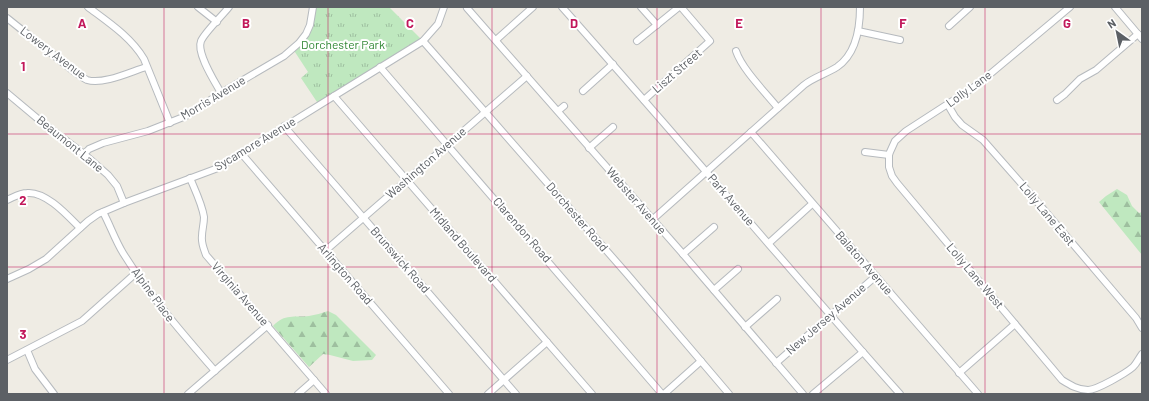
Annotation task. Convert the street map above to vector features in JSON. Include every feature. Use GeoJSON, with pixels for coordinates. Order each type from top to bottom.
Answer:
{"type":"FeatureCollection","features":[{"type":"Feature","properties":{"kind":"street"},"geometry":{"type":"LineString","coordinates":[[198,7],[217,22]]}},
{"type":"Feature","properties":{"kind":"street"},"geometry":{"type":"LineString","coordinates":[[221,93],[202,56],[200,46],[203,38],[229,7]]}},
{"type":"Feature","properties":{"kind":"street","name":"Morris Avenue"},"geometry":{"type":"LineString","coordinates":[[84,154],[103,143],[148,131],[186,116],[221,93],[284,56],[299,43],[306,34],[313,7]]}},
{"type":"Feature","properties":{"kind":"street","name":"Sycamore Avenue"},"geometry":{"type":"LineString","coordinates":[[7,279],[40,263],[92,218],[124,203],[218,168],[423,41],[438,24],[444,7]]}},
{"type":"Feature","properties":{"kind":"street"},"geometry":{"type":"LineString","coordinates":[[496,40],[533,7]]}},
{"type":"Feature","properties":{"kind":"street","name":"Park Avenue"},"geometry":{"type":"LineString","coordinates":[[562,7],[769,243],[830,316],[900,394]]}},
{"type":"Feature","properties":{"kind":"street"},"geometry":{"type":"LineString","coordinates":[[641,7],[657,25]]}},
{"type":"Feature","properties":{"kind":"street"},"geometry":{"type":"LineString","coordinates":[[637,41],[680,7]]}},
{"type":"Feature","properties":{"kind":"street","name":"Liszt Street"},"geometry":{"type":"LineString","coordinates":[[644,100],[710,42],[680,7]]}},
{"type":"Feature","properties":{"kind":"street"},"geometry":{"type":"LineString","coordinates":[[652,220],[808,82],[844,62],[852,49],[858,32],[860,7]]}},
{"type":"Feature","properties":{"kind":"street"},"geometry":{"type":"LineString","coordinates":[[949,26],[970,7]]}},
{"type":"Feature","properties":{"kind":"street","name":"Lolly Lane"},"geometry":{"type":"LineString","coordinates":[[889,155],[893,144],[898,137],[977,85],[1070,7]]}},
{"type":"Feature","properties":{"kind":"street"},"geometry":{"type":"LineString","coordinates":[[1057,100],[1066,94],[1080,80],[1140,37],[1115,7]]}},
{"type":"Feature","properties":{"kind":"street"},"geometry":{"type":"LineString","coordinates":[[92,8],[127,38],[140,53],[170,123]]}},
{"type":"Feature","properties":{"kind":"street","name":"Webster Avenue"},"geometry":{"type":"LineString","coordinates":[[467,8],[683,254],[803,394]]}},
{"type":"Feature","properties":{"kind":"street","name":"Lowery Avenue"},"geometry":{"type":"LineString","coordinates":[[7,18],[76,73],[88,80],[99,81],[110,79],[146,67]]}},
{"type":"Feature","properties":{"kind":"street"},"geometry":{"type":"LineString","coordinates":[[858,32],[900,40]]}},
{"type":"Feature","properties":{"kind":"street","name":"Dorchester Road"},"geometry":{"type":"LineString","coordinates":[[423,41],[729,394]]}},
{"type":"Feature","properties":{"kind":"street"},"geometry":{"type":"LineString","coordinates":[[736,51],[738,59],[778,108]]}},
{"type":"Feature","properties":{"kind":"street"},"geometry":{"type":"LineString","coordinates":[[583,91],[613,64]]}},
{"type":"Feature","properties":{"kind":"street","name":"Clarendon Road"},"geometry":{"type":"LineString","coordinates":[[380,67],[663,394]]}},
{"type":"Feature","properties":{"kind":"street","name":"Washington Avenue"},"geometry":{"type":"LineString","coordinates":[[325,251],[527,76]]}},
{"type":"Feature","properties":{"kind":"street","name":"Beaumont Lane"},"geometry":{"type":"LineString","coordinates":[[7,93],[44,124],[84,154],[112,180],[117,186],[124,203]]}},
{"type":"Feature","properties":{"kind":"street","name":"Midland Boulevard"},"geometry":{"type":"LineString","coordinates":[[334,96],[592,394]]}},
{"type":"Feature","properties":{"kind":"street","name":"Lolly Lane East"},"geometry":{"type":"LineString","coordinates":[[948,105],[962,125],[983,140],[1027,190],[1136,318],[1142,328]]}},
{"type":"Feature","properties":{"kind":"street"},"geometry":{"type":"LineString","coordinates":[[558,111],[564,106]]}},
{"type":"Feature","properties":{"kind":"street","name":"Brunswick Road"},"geometry":{"type":"LineString","coordinates":[[284,126],[516,394]]}},
{"type":"Feature","properties":{"kind":"street"},"geometry":{"type":"LineString","coordinates":[[589,148],[613,127]]}},
{"type":"Feature","properties":{"kind":"street","name":"Balaton Avenue"},"geometry":{"type":"LineString","coordinates":[[751,132],[978,394]]}},
{"type":"Feature","properties":{"kind":"street"},"geometry":{"type":"LineString","coordinates":[[865,152],[889,155]]}},
{"type":"Feature","properties":{"kind":"street","name":"Arlington Road"},"geometry":{"type":"LineString","coordinates":[[241,154],[449,394]]}},
{"type":"Feature","properties":{"kind":"street","name":"Lolly Lane West"},"geometry":{"type":"LineString","coordinates":[[889,155],[890,171],[897,183],[1062,380],[1076,391]]}},
{"type":"Feature","properties":{"kind":"street","name":"Virginia Avenue"},"geometry":{"type":"LineString","coordinates":[[190,178],[204,217],[202,239],[206,255],[326,394]]}},
{"type":"Feature","properties":{"kind":"street"},"geometry":{"type":"LineString","coordinates":[[7,200],[19,194],[27,193],[42,196],[67,215],[80,228]]}},
{"type":"Feature","properties":{"kind":"street"},"geometry":{"type":"LineString","coordinates":[[769,243],[812,204]]}},
{"type":"Feature","properties":{"kind":"street","name":"Alpine Place"},"geometry":{"type":"LineString","coordinates":[[103,212],[123,252],[136,272],[172,321],[215,371]]}},
{"type":"Feature","properties":{"kind":"street"},"geometry":{"type":"LineString","coordinates":[[683,254],[714,227]]}},
{"type":"Feature","properties":{"kind":"street"},"geometry":{"type":"LineString","coordinates":[[714,290],[738,269]]}},
{"type":"Feature","properties":{"kind":"street"},"geometry":{"type":"LineString","coordinates":[[7,360],[82,321],[136,272]]}},
{"type":"Feature","properties":{"kind":"street","name":"New Jersey Avenue"},"geometry":{"type":"LineString","coordinates":[[776,362],[876,276]]}},
{"type":"Feature","properties":{"kind":"street"},"geometry":{"type":"LineString","coordinates":[[745,327],[777,299]]}},
{"type":"Feature","properties":{"kind":"street"},"geometry":{"type":"LineString","coordinates":[[959,373],[1015,324]]}},
{"type":"Feature","properties":{"kind":"street"},"geometry":{"type":"LineString","coordinates":[[188,394],[268,325]]}},
{"type":"Feature","properties":{"kind":"street"},"geometry":{"type":"LineString","coordinates":[[488,394],[547,342]]}},
{"type":"Feature","properties":{"kind":"street"},"geometry":{"type":"LineString","coordinates":[[27,350],[35,369],[54,394]]}},
{"type":"Feature","properties":{"kind":"street"},"geometry":{"type":"LineString","coordinates":[[813,394],[863,352]]}},
{"type":"Feature","properties":{"kind":"street"},"geometry":{"type":"LineString","coordinates":[[1076,391],[1089,390],[1099,387],[1129,370],[1142,354]]}},
{"type":"Feature","properties":{"kind":"street"},"geometry":{"type":"LineString","coordinates":[[663,394],[701,361]]}},
{"type":"Feature","properties":{"kind":"street"},"geometry":{"type":"LineString","coordinates":[[298,394],[314,380]]}},
{"type":"Feature","properties":{"kind":"green space","name":"Dorchester Park"},"geometry":{"type":"Polygon","coordinates":[[[313,7],[389,7],[423,41],[319,105],[301,78],[308,72],[293,49],[303,39],[313,7]]]}},
{"type":"Feature","properties":{"kind":"green space"},"geometry":{"type":"Polygon","coordinates":[[[1117,189],[1127,195],[1132,206],[1139,213],[1142,212],[1142,255],[1099,202],[1117,189]]]}},
{"type":"Feature","properties":{"kind":"green space"},"geometry":{"type":"Polygon","coordinates":[[[328,311],[336,315],[376,355],[372,360],[353,361],[323,354],[309,367],[273,326],[282,319],[309,316],[328,311]]]}}]}
